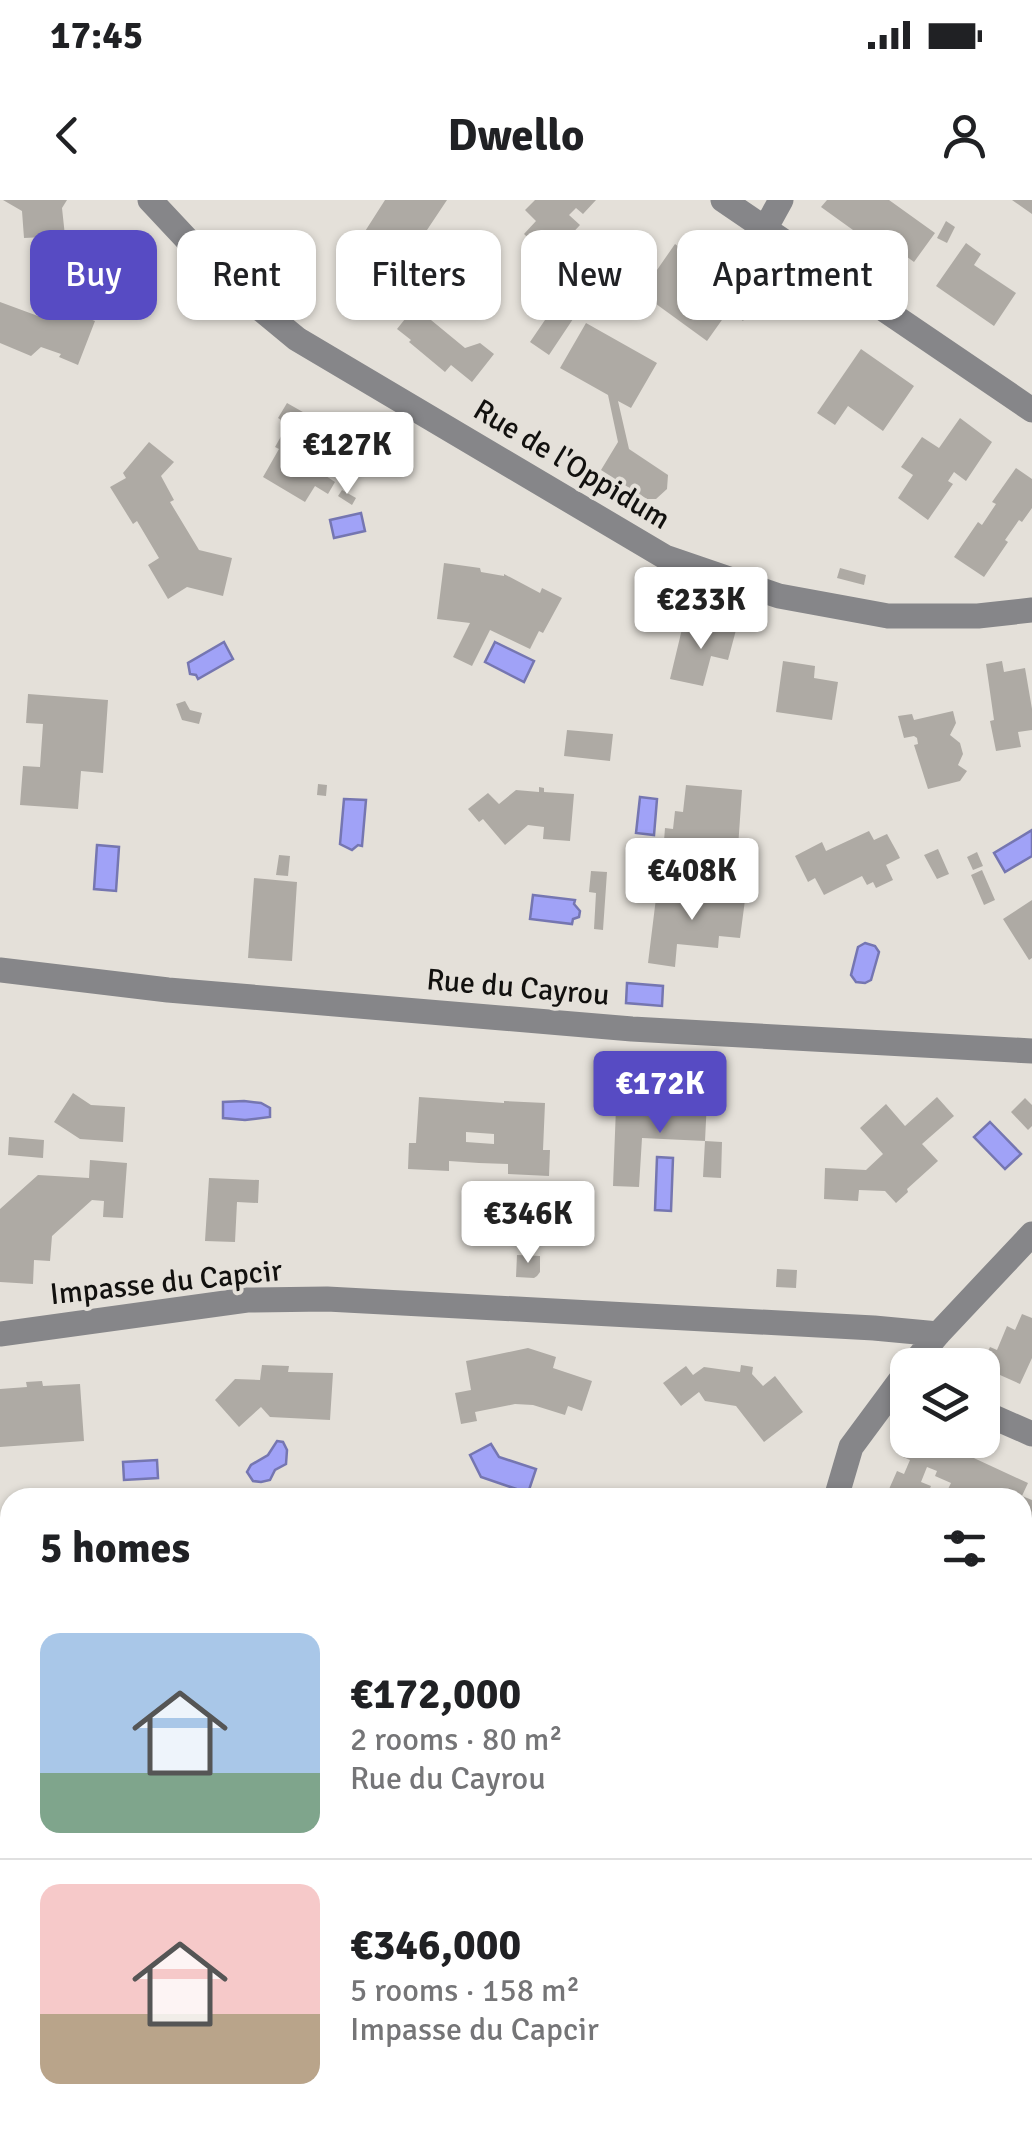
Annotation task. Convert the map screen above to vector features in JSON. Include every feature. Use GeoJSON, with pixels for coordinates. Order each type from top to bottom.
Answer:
{"type":"FeatureCollection","features":[{"type":"Feature","properties":{"kind":"street","name":"Rue de l'Oppidum"},"geometry":{"type":"LineString","coordinates":[[150,200],[224,279],[297,339],[665,557],[779,596],[888,616],[978,616],[1032,610]]}},
{"type":"Feature","properties":{"kind":"street"},"geometry":{"type":"LineString","coordinates":[[723,200],[1032,410]]}},
{"type":"Feature","properties":{"kind":"street"},"geometry":{"type":"LineString","coordinates":[[766,229],[781,200]]}},
{"type":"Feature","properties":{"kind":"street","name":"Rue du Cayrou"},"geometry":{"type":"LineString","coordinates":[[0,970],[168,990],[632,1029],[1032,1051]]}},
{"type":"Feature","properties":{"kind":"street"},"geometry":{"type":"LineString","coordinates":[[927,1348],[1032,1234]]}},
{"type":"Feature","properties":{"kind":"street","name":"Impasse du Capcir"},"geometry":{"type":"LineString","coordinates":[[0,1334],[247,1300],[327,1299],[938,1334]]}},
{"type":"Feature","properties":{"kind":"street"},"geometry":{"type":"LineString","coordinates":[[839,1488],[851,1447],[890,1396]]}},
{"type":"Feature","properties":{"kind":"street"},"geometry":{"type":"LineString","coordinates":[[1000,1420],[1032,1434]]}},
{"type":"Feature","properties":{"kind":"water"},"geometry":{"type":"Polygon","coordinates":[[[361,513],[365,531],[334,538],[330,520],[361,513]]]}},
{"type":"Feature","properties":{"kind":"water"},"geometry":{"type":"Polygon","coordinates":[[[224,642],[233,659],[198,679],[190,674],[188,663],[224,642]]]}},
{"type":"Feature","properties":{"kind":"water"},"geometry":{"type":"Polygon","coordinates":[[[495,642],[534,661],[524,682],[485,662],[495,642]]]}},
{"type":"Feature","properties":{"kind":"water"},"geometry":{"type":"Polygon","coordinates":[[[640,797],[657,799],[654,835],[636,833],[640,797]]]}},
{"type":"Feature","properties":{"kind":"water"},"geometry":{"type":"Polygon","coordinates":[[[344,799],[366,800],[362,846],[352,850],[340,844],[344,799]]]}},
{"type":"Feature","properties":{"kind":"water"},"geometry":{"type":"Polygon","coordinates":[[[1032,830],[1032,856],[1005,872],[994,853],[1032,830]]]}},
{"type":"Feature","properties":{"kind":"water"},"geometry":{"type":"Polygon","coordinates":[[[97,845],[119,847],[116,891],[94,889],[97,845]]]}},
{"type":"Feature","properties":{"kind":"water"},"geometry":{"type":"Polygon","coordinates":[[[533,895],[575,900],[579,917],[572,924],[530,919],[533,895]]]}},
{"type":"Feature","properties":{"kind":"water"},"geometry":{"type":"Polygon","coordinates":[[[865,943],[879,952],[871,980],[856,982],[851,975],[858,947],[865,943]]]}},
{"type":"Feature","properties":{"kind":"water"},"geometry":{"type":"Polygon","coordinates":[[[627,983],[663,986],[662,1006],[626,1003],[627,983]]]}},
{"type":"Feature","properties":{"kind":"water"},"geometry":{"type":"Polygon","coordinates":[[[244,1101],[270,1108],[270,1117],[223,1118],[223,1102],[244,1101]]]}},
{"type":"Feature","properties":{"kind":"water"},"geometry":{"type":"Polygon","coordinates":[[[990,1122],[1021,1154],[1005,1169],[974,1137],[990,1122]]]}},
{"type":"Feature","properties":{"kind":"water"},"geometry":{"type":"Polygon","coordinates":[[[657,1157],[673,1158],[671,1211],[655,1210],[657,1157]]]}},
{"type":"Feature","properties":{"kind":"water"},"geometry":{"type":"Polygon","coordinates":[[[277,1441],[283,1442],[287,1450],[286,1464],[275,1470],[270,1480],[253,1481],[247,1472],[251,1465],[268,1455],[277,1441]]]}},
{"type":"Feature","properties":{"kind":"water"},"geometry":{"type":"Polygon","coordinates":[[[491,1444],[499,1457],[536,1469],[530,1488],[513,1488],[481,1477],[470,1455],[491,1444]]]}},
{"type":"Feature","properties":{"kind":"water"},"geometry":{"type":"Polygon","coordinates":[[[157,1460],[158,1478],[124,1480],[123,1462],[157,1460]]]}},
{"type":"Feature","properties":{"kind":"building"},"geometry":{"type":"Polygon","coordinates":[[[3,200],[67,200],[62,208],[64,230],[30,230],[30,238],[24,238],[22,211],[3,200]]]}},
{"type":"Feature","properties":{"kind":"building"},"geometry":{"type":"Polygon","coordinates":[[[385,200],[447,200],[427,230],[366,230],[385,200]]]}},
{"type":"Feature","properties":{"kind":"building"},"geometry":{"type":"Polygon","coordinates":[[[535,200],[596,200],[583,214],[576,208],[569,215],[580,225],[575,230],[528,230],[536,221],[525,210],[535,200]]]}},
{"type":"Feature","properties":{"kind":"building"},"geometry":{"type":"Polygon","coordinates":[[[827,200],[889,200],[935,233],[914,262],[908,258],[908,230],[853,230],[821,207],[827,200]]]}},
{"type":"Feature","properties":{"kind":"building"},"geometry":{"type":"Polygon","coordinates":[[[1012,200],[1032,200],[1032,214],[1012,200]]]}},
{"type":"Feature","properties":{"kind":"building"},"geometry":{"type":"Polygon","coordinates":[[[946,221],[955,227],[947,243],[937,238],[946,221]]]}},
{"type":"Feature","properties":{"kind":"building"},"geometry":{"type":"Polygon","coordinates":[[[966,243],[981,254],[974,265],[1016,293],[994,326],[936,286],[966,243]]]}},
{"type":"Feature","properties":{"kind":"building"},"geometry":{"type":"Polygon","coordinates":[[[677,245],[677,319],[657,305],[657,270],[677,245]]]}},
{"type":"Feature","properties":{"kind":"building"},"geometry":{"type":"Polygon","coordinates":[[[0,302],[30,313],[30,320],[95,321],[78,365],[41,347],[31,356],[0,343],[0,302]]]}},
{"type":"Feature","properties":{"kind":"building"},"geometry":{"type":"Polygon","coordinates":[[[404,320],[431,320],[465,348],[480,343],[494,354],[472,382],[451,365],[445,372],[397,329],[404,320]]]}},
{"type":"Feature","properties":{"kind":"building"},"geometry":{"type":"Polygon","coordinates":[[[545,320],[572,320],[549,355],[530,342],[545,320]]]}},
{"type":"Feature","properties":{"kind":"building"},"geometry":{"type":"Polygon","coordinates":[[[678,320],[722,320],[707,341],[678,320]]]}},
{"type":"Feature","properties":{"kind":"building"},"geometry":{"type":"Polygon","coordinates":[[[586,323],[657,363],[631,408],[618,401],[629,449],[668,475],[667,489],[656,499],[647,499],[601,470],[618,442],[608,395],[560,368],[586,323]]]}},
{"type":"Feature","properties":{"kind":"building"},"geometry":{"type":"Polygon","coordinates":[[[861,349],[914,386],[883,431],[848,406],[835,425],[817,413],[861,349]]]}},
{"type":"Feature","properties":{"kind":"building"},"geometry":{"type":"Polygon","coordinates":[[[287,403],[345,436],[323,474],[335,482],[328,494],[315,486],[305,502],[263,477],[288,424],[278,418],[287,403]]]}},
{"type":"Feature","properties":{"kind":"building"},"geometry":{"type":"Polygon","coordinates":[[[960,418],[992,442],[966,481],[954,472],[948,481],[953,484],[928,520],[898,498],[913,475],[901,467],[922,437],[939,448],[960,418]]]}},
{"type":"Feature","properties":{"kind":"building"},"geometry":{"type":"Polygon","coordinates":[[[149,442],[174,462],[161,476],[174,500],[170,502],[199,550],[232,558],[223,596],[187,587],[168,599],[148,565],[159,558],[110,487],[126,478],[123,473],[149,442]]]}},
{"type":"Feature","properties":{"kind":"building"},"geometry":{"type":"Polygon","coordinates":[[[1016,468],[1032,479],[1032,508],[1005,540],[1008,542],[984,577],[954,557],[978,522],[982,525],[996,504],[992,502],[1016,468]]]}},
{"type":"Feature","properties":{"kind":"building"},"geometry":{"type":"Polygon","coordinates":[[[342,490],[356,498],[352,505],[338,496],[342,490]]]}},
{"type":"Feature","properties":{"kind":"building"},"geometry":{"type":"Polygon","coordinates":[[[444,563],[504,574],[540,593],[542,588],[562,598],[530,649],[490,630],[472,666],[453,657],[470,623],[437,619],[444,563]]]}},
{"type":"Feature","properties":{"kind":"building"},"geometry":{"type":"Polygon","coordinates":[[[840,568],[866,575],[864,585],[837,578],[840,568]]]}},
{"type":"Feature","properties":{"kind":"building"},"geometry":{"type":"Polygon","coordinates":[[[703,623],[736,630],[728,660],[711,656],[703,686],[670,679],[682,629],[701,633],[703,623]]]}},
{"type":"Feature","properties":{"kind":"building"},"geometry":{"type":"Polygon","coordinates":[[[783,661],[815,666],[814,678],[838,682],[832,720],[776,712],[783,661]]]}},
{"type":"Feature","properties":{"kind":"building"},"geometry":{"type":"Polygon","coordinates":[[[1002,661],[1004,672],[1025,668],[1032,730],[1018,732],[1021,747],[996,751],[986,664],[1002,661]]]}},
{"type":"Feature","properties":{"kind":"building"},"geometry":{"type":"Polygon","coordinates":[[[28,694],[108,700],[103,773],[81,771],[78,809],[20,805],[23,766],[40,767],[43,724],[26,723],[28,694]]]}},
{"type":"Feature","properties":{"kind":"building"},"geometry":{"type":"Polygon","coordinates":[[[185,701],[190,710],[202,713],[199,724],[182,720],[176,704],[185,701]]]}},
{"type":"Feature","properties":{"kind":"building"},"geometry":{"type":"Polygon","coordinates":[[[953,711],[956,723],[950,735],[960,743],[963,754],[958,765],[967,771],[960,781],[928,789],[914,745],[918,744],[917,738],[904,738],[898,716],[912,714],[914,720],[953,711]]]}},
{"type":"Feature","properties":{"kind":"building"},"geometry":{"type":"Polygon","coordinates":[[[567,730],[613,734],[610,761],[564,756],[567,730]]]}},
{"type":"Feature","properties":{"kind":"building"},"geometry":{"type":"Polygon","coordinates":[[[318,784],[327,785],[326,796],[317,795],[318,784]]]}},
{"type":"Feature","properties":{"kind":"building"},"geometry":{"type":"Polygon","coordinates":[[[686,785],[742,790],[737,862],[663,854],[665,828],[673,829],[675,811],[683,812],[686,785]]]}},
{"type":"Feature","properties":{"kind":"building"},"geometry":{"type":"Polygon","coordinates":[[[539,787],[544,792],[574,794],[570,841],[543,839],[544,827],[528,825],[505,845],[483,819],[479,822],[468,809],[488,793],[499,804],[516,790],[539,792],[539,787]]]}},
{"type":"Feature","properties":{"kind":"building"},"geometry":{"type":"Polygon","coordinates":[[[869,831],[874,840],[887,834],[900,858],[886,865],[893,880],[876,888],[873,882],[867,885],[862,876],[824,895],[815,878],[808,882],[795,856],[822,842],[826,851],[869,831]]]}},
{"type":"Feature","properties":{"kind":"building"},"geometry":{"type":"Polygon","coordinates":[[[938,849],[949,874],[937,879],[924,855],[938,849]]]}},
{"type":"Feature","properties":{"kind":"building"},"geometry":{"type":"Polygon","coordinates":[[[977,852],[983,866],[973,870],[967,857],[977,852]]]}},
{"type":"Feature","properties":{"kind":"building"},"geometry":{"type":"Polygon","coordinates":[[[279,855],[290,856],[288,876],[276,875],[279,855]]]}},
{"type":"Feature","properties":{"kind":"building"},"geometry":{"type":"Polygon","coordinates":[[[982,870],[995,900],[984,905],[971,875],[982,870]]]}},
{"type":"Feature","properties":{"kind":"building"},"geometry":{"type":"Polygon","coordinates":[[[591,871],[607,872],[603,930],[594,929],[596,893],[589,892],[591,871]]]}},
{"type":"Feature","properties":{"kind":"building"},"geometry":{"type":"Polygon","coordinates":[[[254,878],[297,882],[292,961],[248,958],[254,878]]]}},
{"type":"Feature","properties":{"kind":"building"},"geometry":{"type":"Polygon","coordinates":[[[657,890],[745,900],[740,938],[719,936],[718,948],[677,944],[675,967],[648,963],[657,890]]]}},
{"type":"Feature","properties":{"kind":"building"},"geometry":{"type":"Polygon","coordinates":[[[1032,900],[1032,958],[1029,960],[1003,919],[1032,900]]]}},
{"type":"Feature","properties":{"kind":"building"},"geometry":{"type":"Polygon","coordinates":[[[73,1093],[91,1105],[125,1107],[123,1142],[80,1139],[54,1122],[73,1093]]]}},
{"type":"Feature","properties":{"kind":"building"},"geometry":{"type":"Polygon","coordinates":[[[419,1097],[545,1103],[543,1150],[550,1150],[549,1176],[508,1174],[508,1164],[449,1161],[449,1171],[408,1169],[409,1143],[416,1143],[419,1097]],[[466,1132],[466,1142],[494,1144],[494,1134],[466,1132]]]}},
{"type":"Feature","properties":{"kind":"building"},"geometry":{"type":"Polygon","coordinates":[[[937,1097],[954,1116],[922,1144],[938,1161],[896,1203],[885,1191],[859,1190],[858,1201],[824,1199],[825,1168],[866,1170],[883,1154],[860,1128],[886,1104],[905,1126],[937,1097]]]}},
{"type":"Feature","properties":{"kind":"building"},"geometry":{"type":"Polygon","coordinates":[[[1025,1098],[1032,1105],[1032,1126],[1028,1130],[1011,1112],[1025,1098]]]}},
{"type":"Feature","properties":{"kind":"building"},"geometry":{"type":"Polygon","coordinates":[[[687,1099],[707,1100],[705,1141],[642,1138],[639,1187],[613,1186],[616,1107],[643,1108],[643,1101],[687,1106],[687,1099]]]}},
{"type":"Feature","properties":{"kind":"building"},"geometry":{"type":"Polygon","coordinates":[[[9,1137],[44,1140],[43,1158],[8,1155],[9,1137]]]}},
{"type":"Feature","properties":{"kind":"building"},"geometry":{"type":"Polygon","coordinates":[[[705,1141],[722,1142],[721,1178],[703,1177],[705,1141]]]}},
{"type":"Feature","properties":{"kind":"building"},"geometry":{"type":"Polygon","coordinates":[[[90,1160],[127,1163],[123,1218],[103,1217],[104,1201],[92,1200],[52,1236],[50,1261],[34,1260],[33,1284],[0,1282],[0,1209],[38,1175],[89,1178],[90,1160]]]}},
{"type":"Feature","properties":{"kind":"building"},"geometry":{"type":"Polygon","coordinates":[[[209,1178],[259,1180],[258,1203],[237,1202],[235,1242],[205,1241],[209,1178]]]}},
{"type":"Feature","properties":{"kind":"building"},"geometry":{"type":"Polygon","coordinates":[[[478,1189],[488,1190],[488,1200],[477,1199],[478,1189]]]}},
{"type":"Feature","properties":{"kind":"building"},"geometry":{"type":"Polygon","coordinates":[[[517,1255],[540,1256],[537,1276],[516,1277],[517,1255]]]}},
{"type":"Feature","properties":{"kind":"building"},"geometry":{"type":"Polygon","coordinates":[[[777,1269],[797,1270],[796,1288],[776,1287],[777,1269]]]}},
{"type":"Feature","properties":{"kind":"building"},"geometry":{"type":"Polygon","coordinates":[[[1022,1314],[1032,1318],[1032,1358],[1020,1384],[1000,1375],[998,1348],[1007,1326],[1015,1330],[1022,1314]]]}},
{"type":"Feature","properties":{"kind":"building"},"geometry":{"type":"Polygon","coordinates":[[[528,1348],[556,1357],[553,1368],[592,1381],[582,1411],[568,1406],[565,1415],[515,1404],[475,1412],[477,1421],[461,1424],[455,1393],[471,1390],[466,1361],[528,1348]]]}},
{"type":"Feature","properties":{"kind":"building"},"geometry":{"type":"Polygon","coordinates":[[[262,1365],[289,1366],[288,1372],[333,1373],[330,1420],[270,1417],[261,1407],[239,1427],[215,1400],[235,1379],[260,1380],[262,1365]]]}},
{"type":"Feature","properties":{"kind":"building"},"geometry":{"type":"Polygon","coordinates":[[[741,1365],[753,1367],[752,1374],[763,1386],[775,1376],[803,1412],[764,1442],[736,1406],[705,1401],[699,1392],[681,1406],[663,1383],[686,1366],[693,1375],[704,1367],[740,1372],[741,1365]]]}},
{"type":"Feature","properties":{"kind":"building"},"geometry":{"type":"Polygon","coordinates":[[[42,1381],[43,1386],[80,1384],[84,1441],[0,1447],[0,1389],[27,1387],[26,1382],[42,1381]]]}},
{"type":"Feature","properties":{"kind":"building"},"geometry":{"type":"Polygon","coordinates":[[[905,1458],[974,1458],[1028,1483],[1026,1488],[948,1488],[951,1483],[935,1476],[937,1471],[927,1467],[921,1482],[930,1488],[890,1488],[897,1471],[904,1474],[910,1460],[905,1458]]]}}]}
